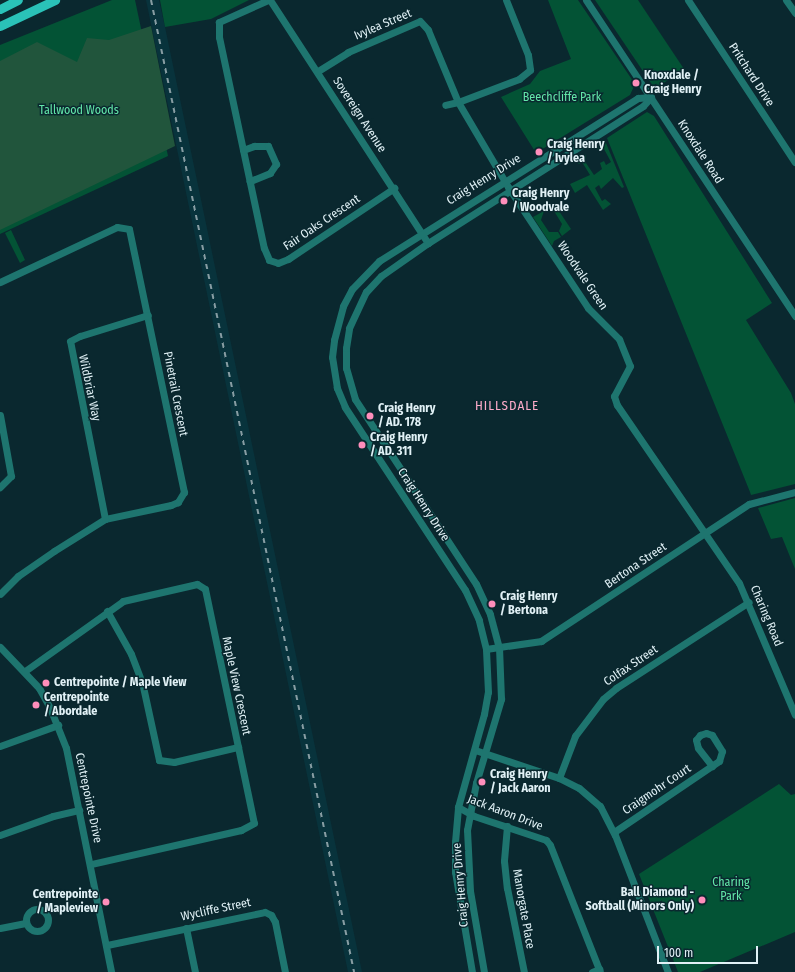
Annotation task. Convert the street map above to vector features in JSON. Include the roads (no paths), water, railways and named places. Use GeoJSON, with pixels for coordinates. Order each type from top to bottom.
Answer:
{"type":"FeatureCollection","features":[{"type":"Feature","properties":{"kind":"main road"},"geometry":{"type":"LineString","coordinates":[[0,8],[18,0]]}},
{"type":"Feature","properties":{"kind":"main road"},"geometry":{"type":"LineString","coordinates":[[0,26],[55,0]]}},
{"type":"Feature","properties":{"kind":"street","name":"Sovereign Avenue"},"geometry":{"type":"LineString","coordinates":[[269,0],[318,71],[428,243]]}},
{"type":"Feature","properties":{"kind":"street","name":"Fair Oaks Crescent"},"geometry":{"type":"LineString","coordinates":[[269,0],[219,22],[219,37],[264,248],[270,260],[278,263],[288,259],[394,188]]}},
{"type":"Feature","properties":{"kind":"street"},"geometry":{"type":"LineString","coordinates":[[445,105],[458,102],[519,80],[530,70],[528,55],[506,0]]}},
{"type":"Feature","properties":{"kind":"street","name":"Knoxdale Road"},"geometry":{"type":"LineString","coordinates":[[586,0],[795,316]]}},
{"type":"Feature","properties":{"kind":"street","name":"Pritchard Drive"},"geometry":{"type":"LineString","coordinates":[[688,0],[795,162]]}},
{"type":"Feature","properties":{"kind":"street"},"geometry":{"type":"LineString","coordinates":[[786,0],[795,13]]}},
{"type":"Feature","properties":{"kind":"street","name":"Ivylea Street"},"geometry":{"type":"LineString","coordinates":[[318,71],[348,52],[420,21],[428,30],[458,102],[510,191]]}},
{"type":"Feature","properties":{"kind":"street","name":"Craig Henry Drive"},"geometry":{"type":"LineString","coordinates":[[472,972],[455,872],[458,807],[475,750],[488,692],[486,649],[479,620],[465,590],[345,406],[336,388],[332,357],[334,340],[343,306],[352,290],[379,261],[421,232],[638,98],[651,97]]}},
{"type":"Feature","properties":{"kind":"street","name":"Craig Henry Drive"},"geometry":{"type":"LineString","coordinates":[[484,972],[469,884],[467,858],[470,813],[501,699],[499,648],[490,614],[476,584],[355,400],[346,368],[346,348],[349,328],[366,292],[381,276],[428,243],[643,106],[651,97]]}},
{"type":"Feature","properties":{"kind":"street"},"geometry":{"type":"LineString","coordinates":[[243,150],[254,146],[268,146],[276,164],[270,172],[250,181]]}},
{"type":"Feature","properties":{"kind":"street","name":"Woodvale Green"},"geometry":{"type":"LineString","coordinates":[[510,191],[588,308],[619,339],[630,366],[614,396],[617,405],[706,532]]}},
{"type":"Feature","properties":{"kind":"street","name":"Pinetrail Crescent"},"geometry":{"type":"LineString","coordinates":[[0,282],[124,226],[129,229],[184,492],[178,502],[171,505],[105,519],[18,576],[0,594]]}},
{"type":"Feature","properties":{"kind":"street","name":"Wildbriar Way"},"geometry":{"type":"LineString","coordinates":[[105,519],[70,341],[80,336],[148,315]]}},
{"type":"Feature","properties":{"kind":"street"},"geometry":{"type":"LineString","coordinates":[[0,415],[11,476],[0,487]]}},
{"type":"Feature","properties":{"kind":"street","name":"Bertona Street"},"geometry":{"type":"LineString","coordinates":[[486,649],[540,641],[558,632],[749,504],[795,492]]}},
{"type":"Feature","properties":{"kind":"street","name":"Charing Road"},"geometry":{"type":"LineString","coordinates":[[706,532],[749,602],[795,715]]}},
{"type":"Feature","properties":{"kind":"street","name":"Maple View Crescent"},"geometry":{"type":"LineString","coordinates":[[25,671],[123,601],[145,594],[197,584],[205,589],[254,823],[241,830],[91,864]]}},
{"type":"Feature","properties":{"kind":"street","name":"Colfax Street"},"geometry":{"type":"LineString","coordinates":[[559,778],[575,736],[603,699],[616,688],[749,602]]}},
{"type":"Feature","properties":{"kind":"street"},"geometry":{"type":"LineString","coordinates":[[107,611],[139,675],[160,760],[174,762],[238,747]]}},
{"type":"Feature","properties":{"kind":"street","name":"Centrepointe Drive"},"geometry":{"type":"LineString","coordinates":[[0,647],[25,671],[39,688],[58,725],[66,748],[91,864],[111,972]]}},
{"type":"Feature","properties":{"kind":"street"},"geometry":{"type":"LineString","coordinates":[[0,746],[58,725]]}},
{"type":"Feature","properties":{"kind":"street","name":"Craigmohr Court"},"geometry":{"type":"LineString","coordinates":[[614,832],[712,766],[719,761],[722,751],[712,735],[706,733],[700,735],[697,744],[712,766]]}},
{"type":"Feature","properties":{"kind":"street"},"geometry":{"type":"LineString","coordinates":[[475,750],[559,778],[579,788],[600,806],[614,832],[668,972]]}},
{"type":"Feature","properties":{"kind":"street","name":"Jack Aaron Drive"},"geometry":{"type":"LineString","coordinates":[[458,807],[470,813],[546,840],[550,845],[600,970]]}},
{"type":"Feature","properties":{"kind":"street"},"geometry":{"type":"LineString","coordinates":[[0,835],[53,816],[79,810]]}},
{"type":"Feature","properties":{"kind":"street","name":"Manorgate Place"},"geometry":{"type":"LineString","coordinates":[[507,826],[504,861],[506,881],[524,972]]}},
{"type":"Feature","properties":{"kind":"street","name":"Wycliffe Street"},"geometry":{"type":"LineString","coordinates":[[107,945],[265,912],[271,914],[274,922],[285,972]]}},
{"type":"Feature","properties":{"kind":"street"},"geometry":{"type":"LineString","coordinates":[[0,928],[26,923]]}},
{"type":"Feature","properties":{"kind":"street"},"geometry":{"type":"LineString","coordinates":[[186,928],[195,972]]}},
{"type":"Feature","properties":{"kind":"street"},"geometry":{"type":"LineString","coordinates":[[592,972],[600,970]]}},
{"type":"Feature","properties":{"kind":"railway"},"geometry":{"type":"LineString","coordinates":[[151,0],[354,972]]}},
{"type":"Feature","properties":{"kind":"place","name":"Knoxdale / Craig Henry"},"geometry":{"type":"Point","coordinates":[636,83]}},
{"type":"Feature","properties":{"kind":"place","name":"Craig Henry / Ivylea"},"geometry":{"type":"Point","coordinates":[539,152]}},
{"type":"Feature","properties":{"kind":"place","name":"Craig Henry / Woodvale"},"geometry":{"type":"Point","coordinates":[504,201]}},
{"type":"Feature","properties":{"kind":"place","name":"Craig Henry / AD. 178"},"geometry":{"type":"Point","coordinates":[370,416]}},
{"type":"Feature","properties":{"kind":"place","name":"Craig Henry / AD. 311"},"geometry":{"type":"Point","coordinates":[362,445]}},
{"type":"Feature","properties":{"kind":"place","name":"Craig Henry / Bertona"},"geometry":{"type":"Point","coordinates":[492,604]}},
{"type":"Feature","properties":{"kind":"place","name":"Centrepointe / Maple View"},"geometry":{"type":"Point","coordinates":[46,683]}},
{"type":"Feature","properties":{"kind":"place","name":"Centrepointe / Abordale"},"geometry":{"type":"Point","coordinates":[36,705]}},
{"type":"Feature","properties":{"kind":"place","name":"Craig Henry / Jack Aaron"},"geometry":{"type":"Point","coordinates":[482,782]}},
{"type":"Feature","properties":{"kind":"place","name":"Ball Diamond - Softball (Minors Only)"},"geometry":{"type":"Point","coordinates":[702,900]}},
{"type":"Feature","properties":{"kind":"place","name":"Centrepointe / Mapleview"},"geometry":{"type":"Point","coordinates":[106,902]}},
{"type":"Feature","properties":{"kind":"district","name":"HILLSDALE"},"geometry":{"type":"Point","coordinates":[507,406]}},
{"type":"Feature","properties":{"kind":"park label","name":"Beechcliffe Park"},"geometry":{"type":"Point","coordinates":[562,98]}},
{"type":"Feature","properties":{"kind":"park label","name":"Tallwood Woods"},"geometry":{"type":"Point","coordinates":[79,111]}},
{"type":"Feature","properties":{"kind":"park label","name":"Charing Park"},"geometry":{"type":"Point","coordinates":[731,890]}}]}
